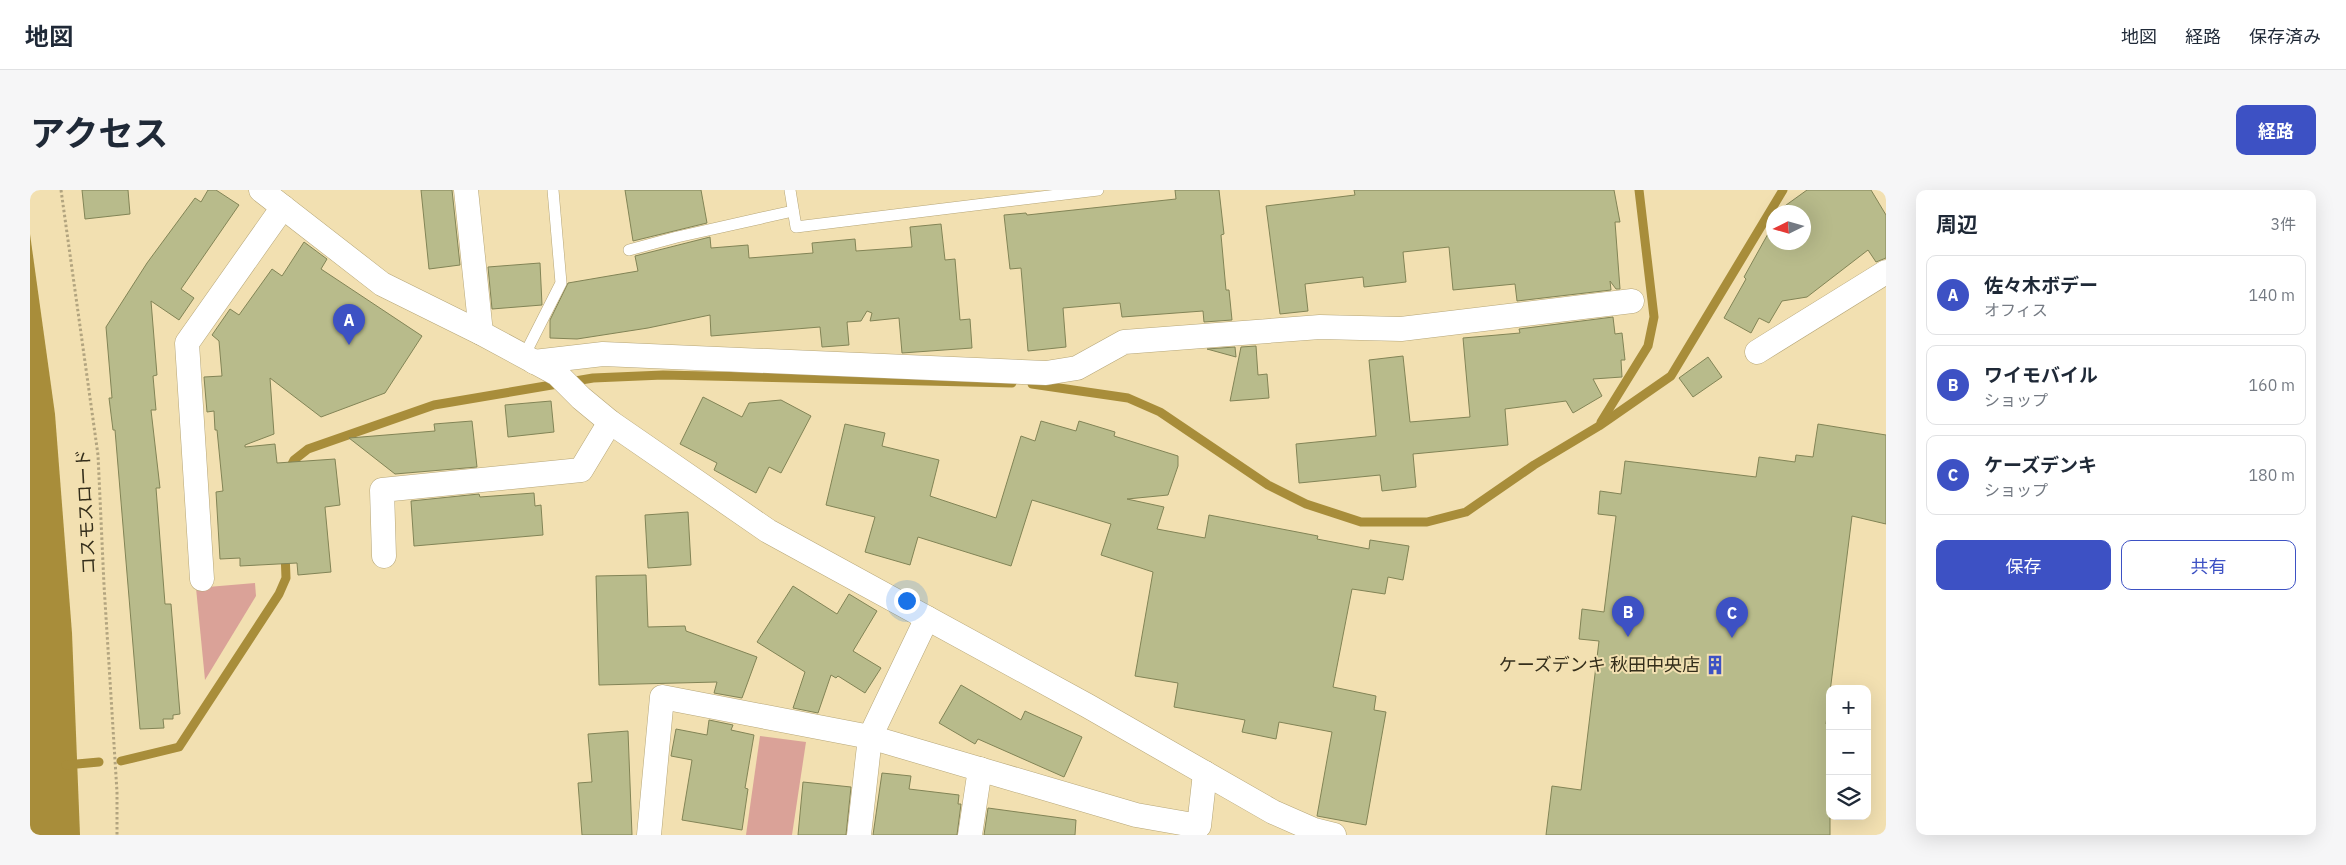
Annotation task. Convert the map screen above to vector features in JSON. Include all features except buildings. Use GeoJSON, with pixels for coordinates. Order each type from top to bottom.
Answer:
{"type":"FeatureCollection","features":[{"type":"Feature","properties":{"kind":"street"},"geometry":{"type":"LineString","coordinates":[[261,190],[382,284],[481,333],[557,374],[581,398],[610,422],[768,531],[1273,812],[1314,830],[1334,835]]}},
{"type":"Feature","properties":{"kind":"street"},"geometry":{"type":"LineString","coordinates":[[466,190],[481,333]]}},
{"type":"Feature","properties":{"kind":"street"},"geometry":{"type":"LineString","coordinates":[[202,579],[187,344],[283,207]]}},
{"type":"Feature","properties":{"kind":"street"},"geometry":{"type":"LineString","coordinates":[[1757,352],[1886,272]]}},
{"type":"Feature","properties":{"kind":"street"},"geometry":{"type":"LineString","coordinates":[[529,359],[603,354],[1046,373],[1077,368],[1124,342],[1320,327],[1401,329],[1632,301]]}},
{"type":"Feature","properties":{"kind":"street"},"geometry":{"type":"LineString","coordinates":[[384,556],[382,490],[581,470],[610,422]]}},
{"type":"Feature","properties":{"kind":"street"},"geometry":{"type":"LineString","coordinates":[[859,835],[870,737],[927,618]]}},
{"type":"Feature","properties":{"kind":"street"},"geometry":{"type":"LineString","coordinates":[[649,835],[662,697],[870,737],[1136,814],[1199,826],[1205,773]]}},
{"type":"Feature","properties":{"kind":"street"},"geometry":{"type":"LineString","coordinates":[[970,835],[980,769]]}},
{"type":"Feature","properties":{"kind":"lane"},"geometry":{"type":"LineString","coordinates":[[529,359],[562,283],[553,190]]}},
{"type":"Feature","properties":{"kind":"lane"},"geometry":{"type":"LineString","coordinates":[[790,190],[796,227],[1098,190]]}},
{"type":"Feature","properties":{"kind":"lane"},"geometry":{"type":"LineString","coordinates":[[629,250],[677,236],[794,211]]}},
{"type":"Feature","properties":{"kind":"path","name":"コスモスロード"},"geometry":{"type":"LineString","coordinates":[[61,190],[98,454],[117,792],[117,835]]}},
{"type":"Feature","properties":{"kind":"shaded area"},"geometry":{"type":"Polygon","coordinates":[[[30,234],[55,414],[72,633],[80,835],[30,835],[30,234]]]}},
{"type":"Feature","properties":{"kind":"shaded area"},"geometry":{"type":"Polygon","coordinates":[[[255,583],[256,596],[205,680],[196,588],[255,583]]]}},
{"type":"Feature","properties":{"kind":"shaded area"},"geometry":{"type":"Polygon","coordinates":[[[760,736],[806,742],[792,835],[746,835],[760,736]]]}},
{"type":"Feature","properties":{"kind":"waterway"},"geometry":{"type":"LineString","coordinates":[[1601,422],[1648,346],[1654,317],[1639,190]]}},
{"type":"Feature","properties":{"kind":"waterway"},"geometry":{"type":"LineString","coordinates":[[1032,384],[1128,398],[1160,412],[1268,485],[1306,504],[1361,522],[1427,522],[1466,512],[1534,465],[1599,426],[1671,376],[1783,190]]}},
{"type":"Feature","properties":{"kind":"waterway"},"geometry":{"type":"LineString","coordinates":[[288,472],[294,460],[308,449],[434,405],[593,378],[663,375],[1012,383]]}},
{"type":"Feature","properties":{"kind":"waterway"},"geometry":{"type":"LineString","coordinates":[[121,761],[179,747],[279,594],[286,578],[285,552]]}},
{"type":"Feature","properties":{"kind":"waterway"},"geometry":{"type":"LineString","coordinates":[[66,765],[99,762]]}},
{"type":"Feature","properties":{"kind":"place","name":"佐々木ボデー"},"geometry":{"type":"Point","coordinates":[349,345]}},
{"type":"Feature","properties":{"kind":"place","name":"ワイモバイル"},"geometry":{"type":"Point","coordinates":[1628,637]}},
{"type":"Feature","properties":{"kind":"place","name":"ケーズデンキ"},"geometry":{"type":"Point","coordinates":[1732,638]}},
{"type":"Feature","properties":{"kind":"place","name":"ケーズデンキ 秋田中央店"},"geometry":{"type":"Point","coordinates":[1715,665]}}]}
